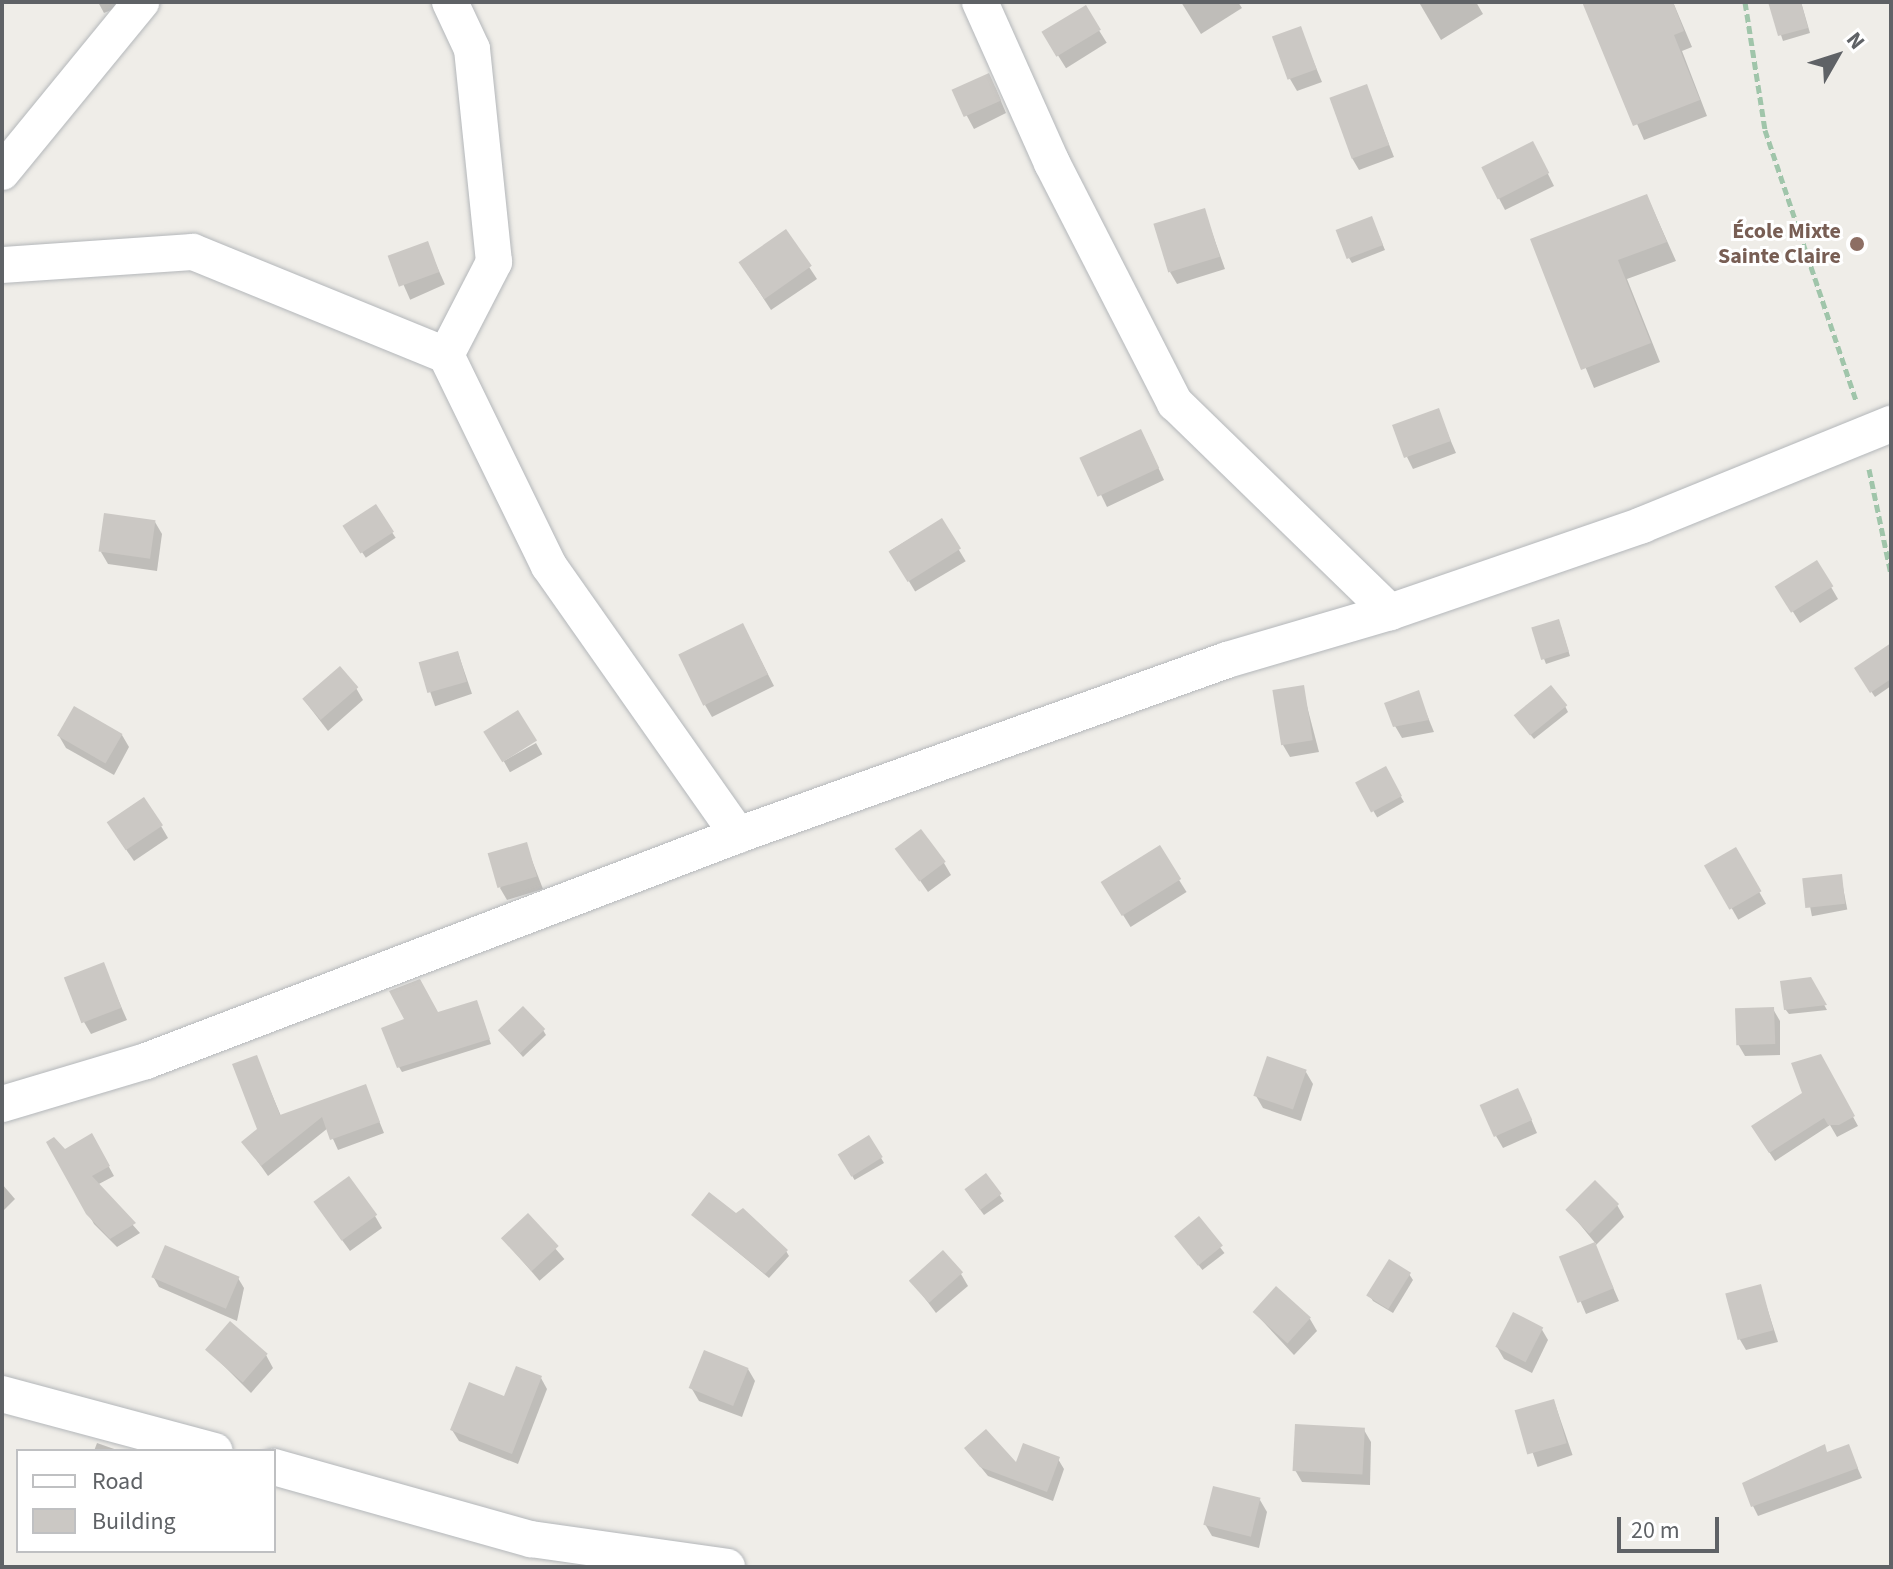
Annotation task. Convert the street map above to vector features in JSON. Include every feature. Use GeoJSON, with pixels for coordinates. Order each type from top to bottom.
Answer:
{"type":"FeatureCollection","features":[{"type":"Feature","properties":{"kind":"street"},"geometry":{"type":"LineString","coordinates":[[2,172],[141,2]]}},
{"type":"Feature","properties":{"kind":"street"},"geometry":{"type":"LineString","coordinates":[[446,355],[494,262],[472,49],[450,2]]}},
{"type":"Feature","properties":{"kind":"street"},"geometry":{"type":"LineString","coordinates":[[980,2],[1052,163],[1175,403],[1390,612]]}},
{"type":"Feature","properties":{"kind":"street"},"geometry":{"type":"LineString","coordinates":[[2,265],[193,252],[446,355],[549,566],[738,835]]}},
{"type":"Feature","properties":{"kind":"street"},"geometry":{"type":"LineString","coordinates":[[2,1104],[161,1055],[738,835],[1227,660],[1390,612],[1642,525],[1879,428]]}},
{"type":"Feature","properties":{"kind":"street"},"geometry":{"type":"LineString","coordinates":[[2,1394],[208,1449]]}},
{"type":"Feature","properties":{"kind":"street"},"geometry":{"type":"LineString","coordinates":[[276,1468],[531,1539],[727,1567]]}},
{"type":"Feature","properties":{"kind":"path"},"geometry":{"type":"LineString","coordinates":[[1745,2],[1765,130],[1879,428],[1871,496],[1891,574]]}},
{"type":"Feature","properties":{"kind":"building"},"geometry":{"type":"Polygon","coordinates":[[[1582,2],[1673,2],[1684,31],[1674,35],[1700,100],[1633,126],[1582,2]]]}},
{"type":"Feature","properties":{"kind":"building"},"geometry":{"type":"Polygon","coordinates":[[[1768,2],[1801,2],[1808,28],[1778,36],[1768,2]]]}},
{"type":"Feature","properties":{"kind":"building"},"geometry":{"type":"Polygon","coordinates":[[[1086,5],[1101,30],[1056,57],[1041,32],[1086,5]]]}},
{"type":"Feature","properties":{"kind":"building"},"geometry":{"type":"Polygon","coordinates":[[[1301,26],[1317,69],[1288,80],[1272,37],[1301,26]]]}},
{"type":"Feature","properties":{"kind":"building"},"geometry":{"type":"Polygon","coordinates":[[[989,73],[1001,100],[964,117],[952,90],[989,73]]]}},
{"type":"Feature","properties":{"kind":"building"},"geometry":{"type":"Polygon","coordinates":[[[1367,84],[1389,145],[1352,159],[1329,98],[1367,84]]]}},
{"type":"Feature","properties":{"kind":"building"},"geometry":{"type":"Polygon","coordinates":[[[1533,141],[1549,173],[1498,199],[1481,167],[1533,141]]]}},
{"type":"Feature","properties":{"kind":"building"},"geometry":{"type":"Polygon","coordinates":[[[1647,194],[1667,242],[1618,260],[1651,343],[1581,370],[1530,239],[1647,194]]]}},
{"type":"Feature","properties":{"kind":"building"},"geometry":{"type":"Polygon","coordinates":[[[1205,208],[1220,257],[1168,273],[1153,224],[1205,208]]]}},
{"type":"Feature","properties":{"kind":"building"},"geometry":{"type":"Polygon","coordinates":[[[1372,216],[1383,245],[1347,259],[1336,230],[1372,216]]]}},
{"type":"Feature","properties":{"kind":"building"},"geometry":{"type":"Polygon","coordinates":[[[786,229],[812,266],[764,299],[738,262],[786,229]]]}},
{"type":"Feature","properties":{"kind":"building"},"geometry":{"type":"Polygon","coordinates":[[[428,241],[439,272],[399,287],[388,256],[428,241]]]}},
{"type":"Feature","properties":{"kind":"building"},"geometry":{"type":"Polygon","coordinates":[[[1439,408],[1451,441],[1404,458],[1392,425],[1439,408]]]}},
{"type":"Feature","properties":{"kind":"building"},"geometry":{"type":"Polygon","coordinates":[[[1141,429],[1159,468],[1098,497],[1079,458],[1141,429]]]}},
{"type":"Feature","properties":{"kind":"building"},"geometry":{"type":"Polygon","coordinates":[[[376,504],[394,532],[360,553],[342,526],[376,504]]]}},
{"type":"Feature","properties":{"kind":"building"},"geometry":{"type":"Polygon","coordinates":[[[104,513],[155,520],[150,559],[99,552],[104,513]]]}},
{"type":"Feature","properties":{"kind":"building"},"geometry":{"type":"Polygon","coordinates":[[[942,518],[961,549],[908,582],[889,551],[942,518]]]}},
{"type":"Feature","properties":{"kind":"building"},"geometry":{"type":"Polygon","coordinates":[[[1817,560],[1833,586],[1791,613],[1775,586],[1817,560]]]}},
{"type":"Feature","properties":{"kind":"building"},"geometry":{"type":"Polygon","coordinates":[[[1559,619],[1569,652],[1541,660],[1531,627],[1559,619]]]}},
{"type":"Feature","properties":{"kind":"building"},"geometry":{"type":"Polygon","coordinates":[[[743,623],[768,674],[703,706],[678,655],[743,623]]]}},
{"type":"Feature","properties":{"kind":"building"},"geometry":{"type":"Polygon","coordinates":[[[1891,643],[1891,679],[1870,693],[1854,668],[1891,643]]]}},
{"type":"Feature","properties":{"kind":"building"},"geometry":{"type":"Polygon","coordinates":[[[458,651],[467,682],[427,693],[419,662],[458,651]]]}},
{"type":"Feature","properties":{"kind":"building"},"geometry":{"type":"Polygon","coordinates":[[[340,666],[358,687],[321,720],[302,699],[340,666]]]}},
{"type":"Feature","properties":{"kind":"building"},"geometry":{"type":"Polygon","coordinates":[[[1304,685],[1313,740],[1281,745],[1272,690],[1304,685]]]}},
{"type":"Feature","properties":{"kind":"building"},"geometry":{"type":"Polygon","coordinates":[[[1551,685],[1567,705],[1530,735],[1514,715],[1551,685]]]}},
{"type":"Feature","properties":{"kind":"building"},"geometry":{"type":"Polygon","coordinates":[[[1419,690],[1429,720],[1393,727],[1384,703],[1419,690]]]}},
{"type":"Feature","properties":{"kind":"building"},"geometry":{"type":"Polygon","coordinates":[[[74,706],[122,734],[105,763],[57,735],[74,706]]]}},
{"type":"Feature","properties":{"kind":"building"},"geometry":{"type":"Polygon","coordinates":[[[518,710],[537,741],[502,762],[483,732],[518,710]]]}},
{"type":"Feature","properties":{"kind":"building"},"geometry":{"type":"Polygon","coordinates":[[[1386,766],[1402,796],[1371,812],[1355,782],[1386,766]]]}},
{"type":"Feature","properties":{"kind":"building"},"geometry":{"type":"Polygon","coordinates":[[[144,797],[163,825],[126,850],[107,822],[144,797]]]}},
{"type":"Feature","properties":{"kind":"building"},"geometry":{"type":"Polygon","coordinates":[[[921,829],[946,862],[919,882],[895,849],[921,829]]]}},
{"type":"Feature","properties":{"kind":"building"},"geometry":{"type":"Polygon","coordinates":[[[527,842],[537,877],[498,888],[488,853],[527,842]]]}},
{"type":"Feature","properties":{"kind":"building"},"geometry":{"type":"Polygon","coordinates":[[[1160,845],[1181,879],[1122,916],[1101,882],[1160,845]]]}},
{"type":"Feature","properties":{"kind":"building"},"geometry":{"type":"Polygon","coordinates":[[[1736,847],[1762,891],[1729,910],[1704,866],[1736,847]]]}},
{"type":"Feature","properties":{"kind":"building"},"geometry":{"type":"Polygon","coordinates":[[[1842,874],[1845,904],[1805,908],[1802,878],[1842,874]]]}},
{"type":"Feature","properties":{"kind":"building"},"geometry":{"type":"Polygon","coordinates":[[[104,962],[122,1008],[81,1023],[64,977],[104,962]]]}},
{"type":"Feature","properties":{"kind":"building"},"geometry":{"type":"Polygon","coordinates":[[[1811,977],[1827,1005],[1784,1010],[1780,981],[1811,977]]]}},
{"type":"Feature","properties":{"kind":"building"},"geometry":{"type":"Polygon","coordinates":[[[420,979],[438,1012],[477,1000],[490,1039],[397,1068],[381,1028],[404,1019],[389,991],[420,979]]]}},
{"type":"Feature","properties":{"kind":"building"},"geometry":{"type":"Polygon","coordinates":[[[523,1006],[545,1029],[520,1053],[498,1030],[523,1006]]]}},
{"type":"Feature","properties":{"kind":"building"},"geometry":{"type":"Polygon","coordinates":[[[1774,1007],[1775,1044],[1736,1045],[1735,1008],[1774,1007]]]}},
{"type":"Feature","properties":{"kind":"building"},"geometry":{"type":"Polygon","coordinates":[[[1821,1054],[1855,1116],[1839,1125],[1828,1125],[1824,1118],[1769,1153],[1751,1126],[1802,1093],[1791,1063],[1821,1054]]]}},
{"type":"Feature","properties":{"kind":"building"},"geometry":{"type":"Polygon","coordinates":[[[257,1055],[280,1115],[366,1084],[380,1122],[330,1140],[322,1117],[261,1166],[241,1142],[257,1129],[232,1064],[257,1055]]]}},
{"type":"Feature","properties":{"kind":"building"},"geometry":{"type":"Polygon","coordinates":[[[1267,1056],[1307,1070],[1293,1109],[1253,1096],[1267,1056]]]}},
{"type":"Feature","properties":{"kind":"building"},"geometry":{"type":"Polygon","coordinates":[[[1518,1088],[1532,1120],[1494,1137],[1480,1105],[1518,1088]]]}},
{"type":"Feature","properties":{"kind":"building"},"geometry":{"type":"Polygon","coordinates":[[[92,1133],[110,1166],[92,1176],[136,1223],[110,1239],[86,1214],[46,1142],[54,1137],[65,1149],[92,1133]]]}},
{"type":"Feature","properties":{"kind":"building"},"geometry":{"type":"Polygon","coordinates":[[[869,1135],[883,1157],[851,1177],[838,1155],[869,1135]]]}},
{"type":"Feature","properties":{"kind":"building"},"geometry":{"type":"Polygon","coordinates":[[[986,1173],[1002,1194],[980,1210],[964,1189],[986,1173]]]}},
{"type":"Feature","properties":{"kind":"building"},"geometry":{"type":"Polygon","coordinates":[[[349,1176],[377,1215],[342,1241],[313,1202],[349,1176]]]}},
{"type":"Feature","properties":{"kind":"building"},"geometry":{"type":"Polygon","coordinates":[[[1595,1180],[1619,1204],[1589,1234],[1565,1210],[1595,1180]]]}},
{"type":"Feature","properties":{"kind":"building"},"geometry":{"type":"Polygon","coordinates":[[[709,1192],[736,1213],[743,1208],[788,1250],[765,1274],[691,1215],[709,1192]]]}},
{"type":"Feature","properties":{"kind":"building"},"geometry":{"type":"Polygon","coordinates":[[[528,1213],[559,1246],[532,1271],[501,1238],[528,1213]]]}},
{"type":"Feature","properties":{"kind":"building"},"geometry":{"type":"Polygon","coordinates":[[[1199,1216],[1223,1246],[1198,1266],[1174,1236],[1199,1216]]]}},
{"type":"Feature","properties":{"kind":"building"},"geometry":{"type":"Polygon","coordinates":[[[1595,1242],[1614,1288],[1578,1303],[1559,1257],[1595,1242]]]}},
{"type":"Feature","properties":{"kind":"building"},"geometry":{"type":"Polygon","coordinates":[[[165,1245],[240,1277],[226,1309],[151,1277],[165,1245]]]}},
{"type":"Feature","properties":{"kind":"building"},"geometry":{"type":"Polygon","coordinates":[[[943,1250],[963,1272],[929,1303],[909,1281],[943,1250]]]}},
{"type":"Feature","properties":{"kind":"building"},"geometry":{"type":"Polygon","coordinates":[[[1389,1259],[1411,1273],[1388,1309],[1366,1295],[1389,1259]]]}},
{"type":"Feature","properties":{"kind":"building"},"geometry":{"type":"Polygon","coordinates":[[[1761,1284],[1773,1330],[1738,1340],[1725,1294],[1761,1284]]]}},
{"type":"Feature","properties":{"kind":"building"},"geometry":{"type":"Polygon","coordinates":[[[1276,1286],[1311,1317],[1288,1343],[1253,1312],[1276,1286]]]}},
{"type":"Feature","properties":{"kind":"building"},"geometry":{"type":"Polygon","coordinates":[[[1513,1312],[1543,1327],[1526,1362],[1495,1347],[1513,1312]]]}},
{"type":"Feature","properties":{"kind":"building"},"geometry":{"type":"Polygon","coordinates":[[[230,1321],[268,1354],[243,1382],[205,1350],[230,1321]]]}},
{"type":"Feature","properties":{"kind":"building"},"geometry":{"type":"Polygon","coordinates":[[[704,1350],[749,1368],[733,1406],[689,1388],[704,1350]]]}},
{"type":"Feature","properties":{"kind":"building"},"geometry":{"type":"Polygon","coordinates":[[[516,1366],[542,1376],[512,1454],[450,1430],[469,1382],[504,1396],[516,1366]]]}},
{"type":"Feature","properties":{"kind":"building"},"geometry":{"type":"Polygon","coordinates":[[[1554,1399],[1567,1443],[1527,1455],[1515,1410],[1554,1399]]]}},
{"type":"Feature","properties":{"kind":"building"},"geometry":{"type":"Polygon","coordinates":[[[1295,1424],[1365,1428],[1362,1475],[1293,1471],[1295,1424]]]}},
{"type":"Feature","properties":{"kind":"building"},"geometry":{"type":"Polygon","coordinates":[[[986,1429],[1016,1462],[1023,1443],[1060,1457],[1047,1492],[980,1467],[964,1448],[986,1429]]]}},
{"type":"Feature","properties":{"kind":"building"},"geometry":{"type":"Polygon","coordinates":[[[1825,1444],[1827,1452],[1849,1444],[1858,1468],[1751,1507],[1742,1483],[1825,1444]]]}},
{"type":"Feature","properties":{"kind":"building"},"geometry":{"type":"Polygon","coordinates":[[[1213,1486],[1261,1498],[1251,1537],[1203,1525],[1213,1486]]]}},
{"type":"Feature","properties":{"kind":"place","name":"École Mixte Sainte Claire"},"geometry":{"type":"Point","coordinates":[1857,244]}}]}
